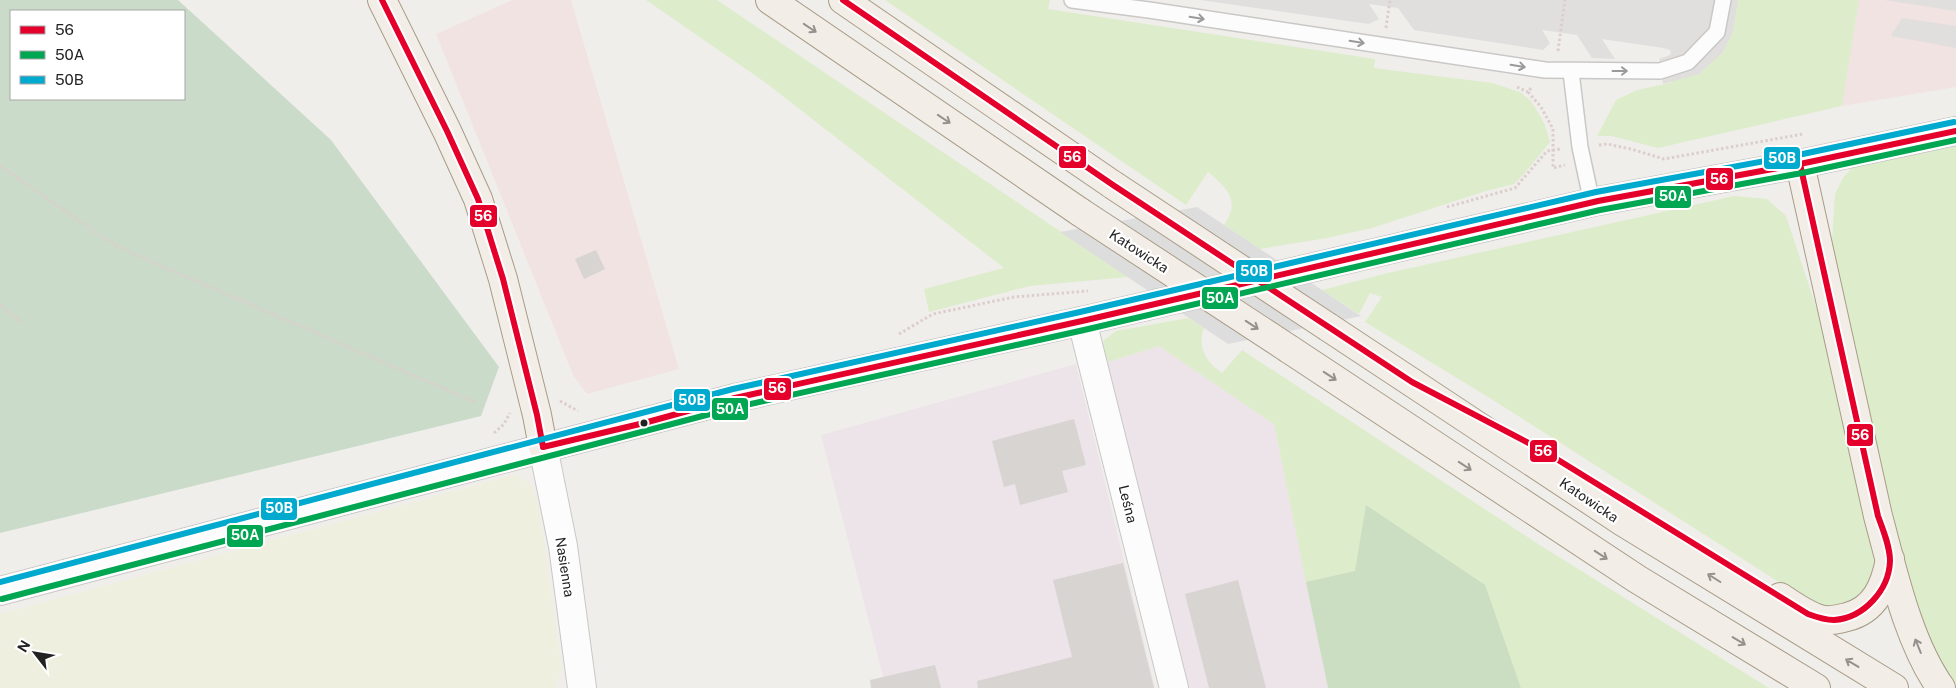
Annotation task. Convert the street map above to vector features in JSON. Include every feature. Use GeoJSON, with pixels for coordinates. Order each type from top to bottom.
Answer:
{"type":"FeatureCollection","features":[{"type":"Feature","properties":{"kind":"main road"},"geometry":{"type":"LineString","coordinates":[[382,0],[447,131],[478,199],[503,279],[537,415],[543,447]]}},
{"type":"Feature","properties":{"kind":"main road","name":"Katowicka"},"geometry":{"type":"LineString","coordinates":[[770,0],[1080,212],[1289,350],[1637,578],[1816,688]]}},
{"type":"Feature","properties":{"kind":"main road","name":"Katowicka"},"geometry":{"type":"LineString","coordinates":[[843,0],[1113,185],[1623,522],[1894,688]]}},
{"type":"Feature","properties":{"kind":"main road"},"geometry":{"type":"LineString","coordinates":[[1800,164],[1878,516],[1917,645],[1929,670],[1941,688]]}},
{"type":"Feature","properties":{"kind":"main road"},"geometry":{"type":"LineString","coordinates":[[1412,382],[1542,450],[1808,614],[1823,620],[1836,620],[1866,610],[1884,585],[1890,559]]}},
{"type":"Feature","properties":{"kind":"street"},"geometry":{"type":"LineString","coordinates":[[0,591],[735,398],[1082,321],[1592,203],[1800,164],[1956,131]]}},
{"type":"Feature","properties":{"kind":"street","name":"Leśna"},"geometry":{"type":"LineString","coordinates":[[1082,321],[1174,688]]}},
{"type":"Feature","properties":{"kind":"street","name":"Nasienna"},"geometry":{"type":"LineString","coordinates":[[543,447],[563,546],[582,688]]}},
{"type":"Feature","properties":{"kind":"lane"},"geometry":{"type":"LineString","coordinates":[[1072,0],[1545,70],[1571,72],[1660,71],[1688,62],[1716,32],[1723,0]]}},
{"type":"Feature","properties":{"kind":"lane"},"geometry":{"type":"LineString","coordinates":[[1137,0],[1148,10]]}},
{"type":"Feature","properties":{"kind":"lane"},"geometry":{"type":"LineString","coordinates":[[1571,72],[1580,147],[1592,203]]}},
{"type":"Feature","properties":{"kind":"path"},"geometry":{"type":"LineString","coordinates":[[0,166],[116,246],[477,403]]}},
{"type":"Feature","properties":{"kind":"path"},"geometry":{"type":"LineString","coordinates":[[0,305],[23,323]]}},
{"type":"Feature","properties":{"kind":"shaded area"},"geometry":{"type":"Polygon","coordinates":[[[512,0],[571,0],[679,369],[587,394],[573,375],[436,34],[512,0]]]}},
{"type":"Feature","properties":{"kind":"shaded area"},"geometry":{"type":"Polygon","coordinates":[[[1200,0],[1738,0],[1733,32],[1723,52],[1699,74],[1663,84],[1659,59],[1671,53],[1670,50],[1663,48],[1602,39],[1615,59],[1592,58],[1577,35],[1542,30],[1550,43],[1543,50],[1414,30],[1398,8],[1369,4],[1379,19],[1369,24],[1200,0]]]}},
{"type":"Feature","properties":{"kind":"shaded area"},"geometry":{"type":"Polygon","coordinates":[[[1859,0],[1956,0],[1956,87],[1842,106],[1859,0]]]}},
{"type":"Feature","properties":{"kind":"shaded area"},"geometry":{"type":"Polygon","coordinates":[[[1884,0],[1956,0],[1956,11],[1884,0]]]}},
{"type":"Feature","properties":{"kind":"shaded area"},"geometry":{"type":"Polygon","coordinates":[[[1902,18],[1956,26],[1956,48],[1891,36],[1902,18]]]}},
{"type":"Feature","properties":{"kind":"shaded area"},"geometry":{"type":"Polygon","coordinates":[[[1159,346],[1274,424],[1328,688],[1187,688],[1105,379],[1108,362],[1159,346]]]}},
{"type":"Feature","properties":{"kind":"shaded area"},"geometry":{"type":"Polygon","coordinates":[[[1076,364],[1155,688],[886,688],[821,435],[1076,364]]]}},
{"type":"Feature","properties":{"kind":"green space"},"geometry":{"type":"Polygon","coordinates":[[[0,0],[178,0],[331,140],[499,367],[481,416],[0,533],[0,0]]]}},
{"type":"Feature","properties":{"kind":"green space"},"geometry":{"type":"Polygon","coordinates":[[[646,0],[717,0],[1128,277],[1030,286],[929,312],[924,289],[1004,268],[766,83],[646,0]]]}},
{"type":"Feature","properties":{"kind":"green space"},"geometry":{"type":"Polygon","coordinates":[[[885,0],[1050,0],[1048,9],[1375,59],[1374,68],[1492,83],[1520,92],[1530,100],[1545,125],[1550,142],[1514,184],[1486,191],[1372,228],[1327,238],[1260,249],[1224,225],[1231,209],[1230,195],[1221,183],[1208,172],[1186,205],[885,0]]]}},
{"type":"Feature","properties":{"kind":"green space"},"geometry":{"type":"Polygon","coordinates":[[[1738,0],[1859,0],[1842,106],[1658,148],[1611,136],[1597,136],[1616,100],[1637,90],[1670,83],[1733,32],[1738,0]]]}},
{"type":"Feature","properties":{"kind":"green space"},"geometry":{"type":"Polygon","coordinates":[[[1956,144],[1956,688],[1952,688],[1929,655],[1901,551],[1832,241],[1835,194],[1843,178],[1855,164],[1956,144]]]}},
{"type":"Feature","properties":{"kind":"green space"},"geometry":{"type":"Polygon","coordinates":[[[1734,196],[1767,199],[1786,216],[1819,316],[1874,561],[1873,576],[1868,587],[1855,601],[1840,607],[1815,605],[1493,400],[1365,322],[1382,297],[1370,293],[1359,314],[1322,290],[1388,273],[1734,196]]]}},
{"type":"Feature","properties":{"kind":"green space"},"geometry":{"type":"Polygon","coordinates":[[[1188,318],[1204,328],[1202,348],[1204,354],[1211,364],[1222,373],[1242,350],[1535,542],[1769,688],[1521,688],[1484,585],[1306,582],[1274,424],[1159,346],[1108,362],[1102,349],[1104,340],[1116,331],[1188,318]]]}},
{"type":"Feature","properties":{"kind":"green space"},"geometry":{"type":"Polygon","coordinates":[[[514,475],[531,484],[539,506],[562,669],[555,688],[0,688],[0,614],[514,475]]]}},
{"type":"Feature","properties":{"kind":"green space"},"geometry":{"type":"Polygon","coordinates":[[[1366,505],[1485,585],[1521,688],[1328,688],[1306,582],[1355,571],[1366,505]]]}},
{"type":"Feature","properties":{"kind":"pier"},"geometry":{"type":"Polygon","coordinates":[[[1197,207],[1361,316],[1228,344],[1060,232],[1197,207]]]}},
{"type":"Feature","properties":{"kind":"building"},"geometry":{"type":"Polygon","coordinates":[[[596,250],[605,269],[584,279],[575,259],[596,250]]]}},
{"type":"Feature","properties":{"kind":"building"},"geometry":{"type":"Polygon","coordinates":[[[1074,419],[1086,465],[1062,471],[1068,492],[1020,505],[1015,484],[1004,487],[992,441],[1074,419]]]}},
{"type":"Feature","properties":{"kind":"building"},"geometry":{"type":"Polygon","coordinates":[[[1123,563],[1154,688],[978,688],[977,681],[1072,657],[1053,580],[1123,563]]]}},
{"type":"Feature","properties":{"kind":"building"},"geometry":{"type":"Polygon","coordinates":[[[1238,580],[1266,688],[1209,688],[1185,594],[1238,580]]]}},
{"type":"Feature","properties":{"kind":"building"},"geometry":{"type":"Polygon","coordinates":[[[935,665],[941,688],[871,688],[870,680],[935,665]]]}},
{"type":"Feature","properties":{"kind":"transit line","name":"56"},"geometry":{"type":"LineString","coordinates":[[382,0],[447,131],[478,199],[503,279],[537,415],[543,447]]}},
{"type":"Feature","properties":{"kind":"transit line","name":"56"},"geometry":{"type":"LineString","coordinates":[[843,0],[1113,185],[1412,382],[1542,450],[1808,614],[1834,620],[1855,614],[1873,601],[1880,592],[1889,572],[1890,555],[1878,516],[1800,164]]}},
{"type":"Feature","properties":{"kind":"transit line","name":"50B"},"geometry":{"type":"LineString","coordinates":[[0,582],[733,389],[1080,312],[1596,192],[1798,155],[1954,122]]}},
{"type":"Feature","properties":{"kind":"transit line","name":"56"},"geometry":{"type":"LineString","coordinates":[[543,447],[644,423],[735,398],[1082,321],[1598,201],[1800,164],[1956,131]]}},
{"type":"Feature","properties":{"kind":"transit line","name":"50A"},"geometry":{"type":"LineString","coordinates":[[2,599],[737,407],[1084,330],[1600,210],[1802,173],[1956,140]]}}]}
